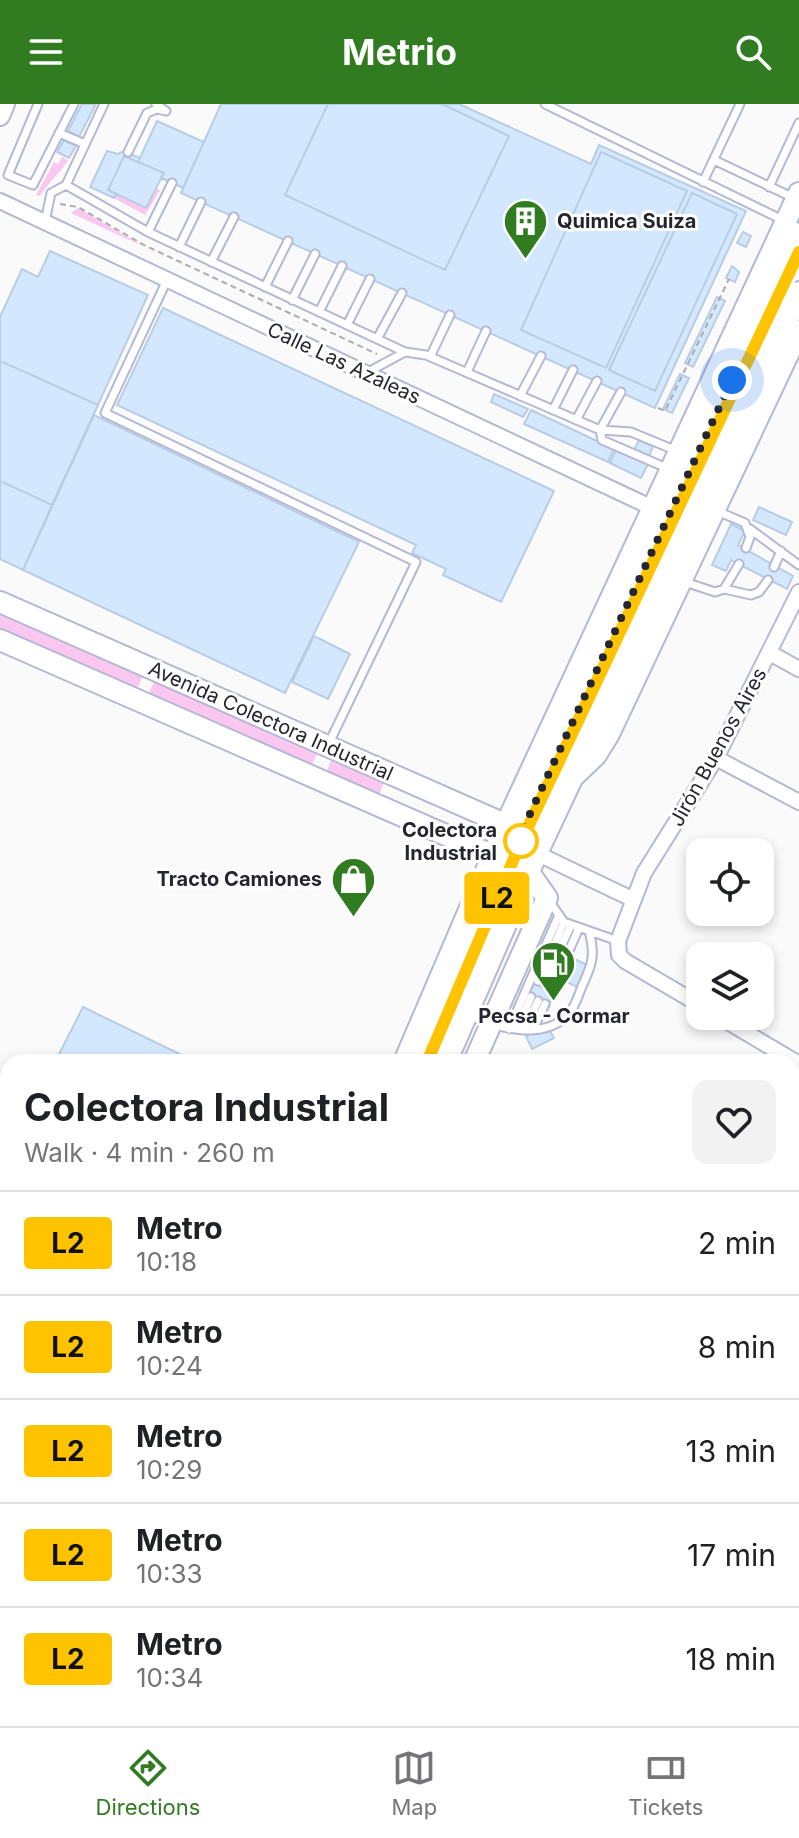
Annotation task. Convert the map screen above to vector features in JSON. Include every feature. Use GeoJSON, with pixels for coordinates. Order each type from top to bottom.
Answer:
{"type":"FeatureCollection","features":[{"type":"Feature","properties":{"kind":"main road"},"geometry":{"type":"LineString","coordinates":[[447,1054],[456,1009],[519,848],[670,516],[793,266],[798,196]]}},
{"type":"Feature","properties":{"kind":"main road"},"geometry":{"type":"LineString","coordinates":[[673,578],[670,516],[675,461],[795,229]]}},
{"type":"Feature","properties":{"kind":"main road"},"geometry":{"type":"LineString","coordinates":[[707,507],[799,293]]}},
{"type":"Feature","properties":{"kind":"main road"},"geometry":{"type":"LineString","coordinates":[[408,1054],[519,848],[570,780],[799,331]]}},
{"type":"Feature","properties":{"kind":"main road"},"geometry":{"type":"LineString","coordinates":[[670,516],[707,507]]}},
{"type":"Feature","properties":{"kind":"main road","name":"Avenida Colectora Industrial"},"geometry":{"type":"LineString","coordinates":[[0,602],[326,744],[519,848]]}},
{"type":"Feature","properties":{"kind":"main road","name":"Avenida Colectora Industrial"},"geometry":{"type":"LineString","coordinates":[[0,640],[309,776],[519,848]]}},
{"type":"Feature","properties":{"kind":"main road"},"geometry":{"type":"LineString","coordinates":[[134,699],[149,667]]}},
{"type":"Feature","properties":{"kind":"main road"},"geometry":{"type":"LineString","coordinates":[[309,776],[326,744]]}},
{"type":"Feature","properties":{"kind":"main road"},"geometry":{"type":"LineString","coordinates":[[484,1054],[515,1028],[564,918],[519,848]]}},
{"type":"Feature","properties":{"kind":"main road"},"geometry":{"type":"LineString","coordinates":[[427,1054],[456,1009]]}},
{"type":"Feature","properties":{"kind":"street"},"geometry":{"type":"LineString","coordinates":[[0,116],[5,104]]}},
{"type":"Feature","properties":{"kind":"street","name":"Calle Las Azaleas"},"geometry":{"type":"LineString","coordinates":[[0,201],[670,516]]}},
{"type":"Feature","properties":{"kind":"street","name":"Jirón Buenos Aires"},"geometry":{"type":"LineString","coordinates":[[618,941],[644,873],[716,758],[799,592]]}},
{"type":"Feature","properties":{"kind":"street"},"geometry":{"type":"LineString","coordinates":[[770,653],[799,669]]}},
{"type":"Feature","properties":{"kind":"street"},"geometry":{"type":"LineString","coordinates":[[716,758],[799,802]]}},
{"type":"Feature","properties":{"kind":"street"},"geometry":{"type":"LineString","coordinates":[[519,848],[632,899]]}},
{"type":"Feature","properties":{"kind":"street"},"geometry":{"type":"LineString","coordinates":[[618,941],[619,955],[625,961],[686,997]]}},
{"type":"Feature","properties":{"kind":"street"},"geometry":{"type":"LineString","coordinates":[[742,1030],[782,1054]]}},
{"type":"Feature","properties":{"kind":"lane"},"geometry":{"type":"LineString","coordinates":[[38,104],[8,175],[33,185],[74,104]]}},
{"type":"Feature","properties":{"kind":"lane"},"geometry":{"type":"LineString","coordinates":[[45,222],[51,193],[66,185],[104,104]]}},
{"type":"Feature","properties":{"kind":"lane"},"geometry":{"type":"LineString","coordinates":[[128,152],[147,113],[157,109],[166,111],[156,104]]}},
{"type":"Feature","properties":{"kind":"lane"},"geometry":{"type":"LineString","coordinates":[[545,104],[795,229]]}},
{"type":"Feature","properties":{"kind":"lane"},"geometry":{"type":"LineString","coordinates":[[703,182],[740,104]]}},
{"type":"Feature","properties":{"kind":"lane"},"geometry":{"type":"LineString","coordinates":[[769,187],[799,123]]}},
{"type":"Feature","properties":{"kind":"lane"},"geometry":{"type":"LineString","coordinates":[[59,133],[85,144]]}},
{"type":"Feature","properties":{"kind":"lane"},"geometry":{"type":"LineString","coordinates":[[714,160],[769,187],[798,196]]}},
{"type":"Feature","properties":{"kind":"lane"},"geometry":{"type":"LineString","coordinates":[[148,232],[172,183]]}},
{"type":"Feature","properties":{"kind":"lane"},"geometry":{"type":"LineString","coordinates":[[66,185],[148,232],[405,352]]}},
{"type":"Feature","properties":{"kind":"lane"},"geometry":{"type":"LineString","coordinates":[[179,247],[201,202]]}},
{"type":"Feature","properties":{"kind":"lane"},"geometry":{"type":"LineString","coordinates":[[211,262],[234,217]]}},
{"type":"Feature","properties":{"kind":"lane"},"geometry":{"type":"LineString","coordinates":[[265,287],[288,241]]}},
{"type":"Feature","properties":{"kind":"lane"},"geometry":{"type":"LineString","coordinates":[[292,300],[315,254]]}},
{"type":"Feature","properties":{"kind":"lane"},"geometry":{"type":"LineString","coordinates":[[319,312],[342,266]]}},
{"type":"Feature","properties":{"kind":"lane"},"geometry":{"type":"LineString","coordinates":[[347,325],[370,279]]}},
{"type":"Feature","properties":{"kind":"lane"},"geometry":{"type":"LineString","coordinates":[[167,280],[105,413],[416,562],[326,744]]}},
{"type":"Feature","properties":{"kind":"lane"},"geometry":{"type":"LineString","coordinates":[[377,339],[402,293]]}},
{"type":"Feature","properties":{"kind":"lane"},"geometry":{"type":"LineString","coordinates":[[430,357],[450,315]]}},
{"type":"Feature","properties":{"kind":"lane"},"geometry":{"type":"LineString","coordinates":[[467,372],[486,331]]}},
{"type":"Feature","properties":{"kind":"lane"},"geometry":{"type":"LineString","coordinates":[[366,373],[405,352],[416,351],[600,430],[631,432],[675,461]]}},
{"type":"Feature","properties":{"kind":"lane"},"geometry":{"type":"LineString","coordinates":[[520,396],[541,356]]}},
{"type":"Feature","properties":{"kind":"lane"},"geometry":{"type":"LineString","coordinates":[[553,410],[573,370]]}},
{"type":"Feature","properties":{"kind":"lane"},"geometry":{"type":"LineString","coordinates":[[576,420],[597,381]]}},
{"type":"Feature","properties":{"kind":"lane"},"geometry":{"type":"LineString","coordinates":[[621,392],[600,430],[602,440],[675,461]]}},
{"type":"Feature","properties":{"kind":"lane"},"geometry":{"type":"LineString","coordinates":[[707,507],[745,523],[799,565]]}},
{"type":"Feature","properties":{"kind":"lane"},"geometry":{"type":"LineString","coordinates":[[746,548],[750,529]]}},
{"type":"Feature","properties":{"kind":"lane"},"geometry":{"type":"LineString","coordinates":[[774,567],[781,551]]}},
{"type":"Feature","properties":{"kind":"lane"},"geometry":{"type":"LineString","coordinates":[[724,589],[739,564]]}},
{"type":"Feature","properties":{"kind":"lane"},"geometry":{"type":"LineString","coordinates":[[673,578],[715,592],[724,589],[751,595],[759,592],[768,580]]}},
{"type":"Feature","properties":{"kind":"lane"},"geometry":{"type":"LineString","coordinates":[[564,918],[618,941]]}},
{"type":"Feature","properties":{"kind":"lane"},"geometry":{"type":"LineString","coordinates":[[564,918],[560,951],[564,918]]}},
{"type":"Feature","properties":{"kind":"lane"},"geometry":{"type":"LineString","coordinates":[[456,1009],[515,1028],[571,1011],[595,960],[589,931]]}},
{"type":"Feature","properties":{"kind":"lane"},"geometry":{"type":"LineString","coordinates":[[552,968],[545,984],[552,968]]}},
{"type":"Feature","properties":{"kind":"lane"},"geometry":{"type":"LineString","coordinates":[[515,1028],[538,1001]]}},
{"type":"Feature","properties":{"kind":"path"},"geometry":{"type":"LineString","coordinates":[[58,208],[61,202],[78,207],[144,245],[384,357]]}},
{"type":"Feature","properties":{"kind":"path"},"geometry":{"type":"LineString","coordinates":[[658,408],[665,411],[729,279]]}},
{"type":"Feature","properties":{"kind":"shaded area"},"geometry":{"type":"Polygon","coordinates":[[[62,157],[68,160],[65,165],[40,196],[36,195],[54,162],[58,164],[62,157]]]}},
{"type":"Feature","properties":{"kind":"shaded area"},"geometry":{"type":"Polygon","coordinates":[[[156,188],[160,190],[145,215],[114,198],[116,194],[146,208],[156,188]]]}},
{"type":"Feature","properties":{"kind":"shaded area"},"geometry":{"type":"Polygon","coordinates":[[[78,208],[143,246],[380,356],[71,213],[78,208]]]}},
{"type":"Feature","properties":{"kind":"shaded area"},"geometry":{"type":"Polygon","coordinates":[[[0,613],[139,674],[142,678],[137,690],[0,632],[0,613]]]}},
{"type":"Feature","properties":{"kind":"shaded area"},"geometry":{"type":"Polygon","coordinates":[[[154,682],[314,750],[317,754],[312,765],[148,695],[154,682]]]}},
{"type":"Feature","properties":{"kind":"shaded area"},"geometry":{"type":"Polygon","coordinates":[[[331,761],[384,782],[378,798],[326,773],[331,761]]]}},
{"type":"Feature","properties":{"kind":"building"},"geometry":{"type":"Polygon","coordinates":[[[82,104],[96,104],[79,137],[68,131],[82,104]]]}},
{"type":"Feature","properties":{"kind":"building","name":"Quimica Suiza"},"geometry":{"type":"Polygon","coordinates":[[[221,104],[459,104],[591,164],[599,145],[746,211],[655,408],[181,193],[221,104]]]}},
{"type":"Feature","properties":{"kind":"building"},"geometry":{"type":"Polygon","coordinates":[[[328,104],[442,104],[509,136],[445,270],[285,195],[328,104]]]}},
{"type":"Feature","properties":{"kind":"building"},"geometry":{"type":"Polygon","coordinates":[[[157,121],[204,142],[183,188],[161,178],[164,173],[138,162],[157,121]]]}},
{"type":"Feature","properties":{"kind":"building"},"geometry":{"type":"Polygon","coordinates":[[[64,140],[76,146],[69,158],[57,152],[64,140]]]}},
{"type":"Feature","properties":{"kind":"building"},"geometry":{"type":"Polygon","coordinates":[[[107,151],[118,154],[124,151],[140,158],[138,162],[124,156],[108,190],[116,194],[114,198],[90,187],[107,151]]]}},
{"type":"Feature","properties":{"kind":"building"},"geometry":{"type":"Polygon","coordinates":[[[601,152],[687,191],[606,368],[521,330],[601,152]]]}},
{"type":"Feature","properties":{"kind":"building"},"geometry":{"type":"Polygon","coordinates":[[[124,156],[164,173],[146,208],[108,190],[124,156]]]}},
{"type":"Feature","properties":{"kind":"building"},"geometry":{"type":"Polygon","coordinates":[[[692,193],[737,214],[655,391],[609,370],[692,193]]]}},
{"type":"Feature","properties":{"kind":"building"},"geometry":{"type":"Polygon","coordinates":[[[743,232],[751,236],[746,247],[737,243],[743,232]]]}},
{"type":"Feature","properties":{"kind":"building"},"geometry":{"type":"Polygon","coordinates":[[[50,251],[148,295],[98,405],[0,361],[0,317],[22,269],[38,277],[50,251]]]}},
{"type":"Feature","properties":{"kind":"building"},"geometry":{"type":"Polygon","coordinates":[[[732,266],[739,272],[735,282],[726,278],[732,266]]]}},
{"type":"Feature","properties":{"kind":"building"},"geometry":{"type":"Polygon","coordinates":[[[717,297],[725,301],[693,367],[685,363],[717,297]]]}},
{"type":"Feature","properties":{"kind":"building"},"geometry":{"type":"Polygon","coordinates":[[[163,308],[554,491],[501,602],[443,575],[446,569],[412,553],[416,545],[117,405],[163,308]]]}},
{"type":"Feature","properties":{"kind":"building"},"geometry":{"type":"Polygon","coordinates":[[[0,361],[98,405],[52,505],[0,481],[0,361]]]}},
{"type":"Feature","properties":{"kind":"building"},"geometry":{"type":"Polygon","coordinates":[[[680,374],[689,378],[672,413],[663,409],[680,374]]]}},
{"type":"Feature","properties":{"kind":"building"},"geometry":{"type":"Polygon","coordinates":[[[494,394],[528,409],[523,417],[491,402],[494,394]]]}},
{"type":"Feature","properties":{"kind":"building"},"geometry":{"type":"Polygon","coordinates":[[[531,410],[614,449],[608,462],[524,424],[531,410]]]}},
{"type":"Feature","properties":{"kind":"building"},"geometry":{"type":"Polygon","coordinates":[[[94,415],[359,542],[285,693],[23,570],[94,415]]]}},
{"type":"Feature","properties":{"kind":"building"},"geometry":{"type":"Polygon","coordinates":[[[639,440],[653,446],[649,456],[634,450],[639,440]]]}},
{"type":"Feature","properties":{"kind":"building"},"geometry":{"type":"Polygon","coordinates":[[[616,450],[648,464],[641,478],[610,463],[616,450]]]}},
{"type":"Feature","properties":{"kind":"building"},"geometry":{"type":"Polygon","coordinates":[[[0,481],[52,505],[23,570],[0,559],[0,481]]]}},
{"type":"Feature","properties":{"kind":"building"},"geometry":{"type":"Polygon","coordinates":[[[759,507],[792,522],[786,535],[753,520],[759,507]]]}},
{"type":"Feature","properties":{"kind":"building"},"geometry":{"type":"Polygon","coordinates":[[[731,524],[745,531],[738,545],[793,576],[787,589],[731,560],[726,571],[712,565],[731,524]]]}},
{"type":"Feature","properties":{"kind":"building"},"geometry":{"type":"Polygon","coordinates":[[[314,636],[350,654],[328,699],[292,682],[314,636]]]}},
{"type":"Feature","properties":{"kind":"building"},"geometry":{"type":"Polygon","coordinates":[[[546,945],[571,956],[564,973],[538,962],[546,945]]]}},
{"type":"Feature","properties":{"kind":"building"},"geometry":{"type":"Polygon","coordinates":[[[577,960],[591,967],[581,989],[567,982],[577,960]]]}},
{"type":"Feature","properties":{"kind":"building"},"geometry":{"type":"Polygon","coordinates":[[[531,978],[557,989],[549,1005],[524,994],[531,978]]]}},
{"type":"Feature","properties":{"kind":"building"},"geometry":{"type":"Polygon","coordinates":[[[83,1007],[180,1054],[59,1054],[83,1007]]]}},
{"type":"Feature","properties":{"kind":"building"},"geometry":{"type":"Polygon","coordinates":[[[547,1026],[554,1038],[532,1049],[526,1036],[547,1026]]]}},
{"type":"Feature","properties":{"kind":"metro line","name":"L2"},"geometry":{"type":"LineString","coordinates":[[430,1054],[521,842],[799,252]]}},
{"type":"Feature","properties":{"kind":"place","name":"Quimica Suiza"},"geometry":{"type":"Point","coordinates":[526,260]}},
{"type":"Feature","properties":{"kind":"place","name":"Colectora Industrial"},"geometry":{"type":"Point","coordinates":[521,841]}},
{"type":"Feature","properties":{"kind":"place","name":"Tracto Camiones"},"geometry":{"type":"Point","coordinates":[353,918]}},
{"type":"Feature","properties":{"kind":"place","name":"Pecsa - Cormar"},"geometry":{"type":"Point","coordinates":[554,1003]}},
{"type":"Feature","properties":{"kind":"route"},"geometry":{"type":"LineString","coordinates":[[521,841],[515,846],[732,380]]}}]}
